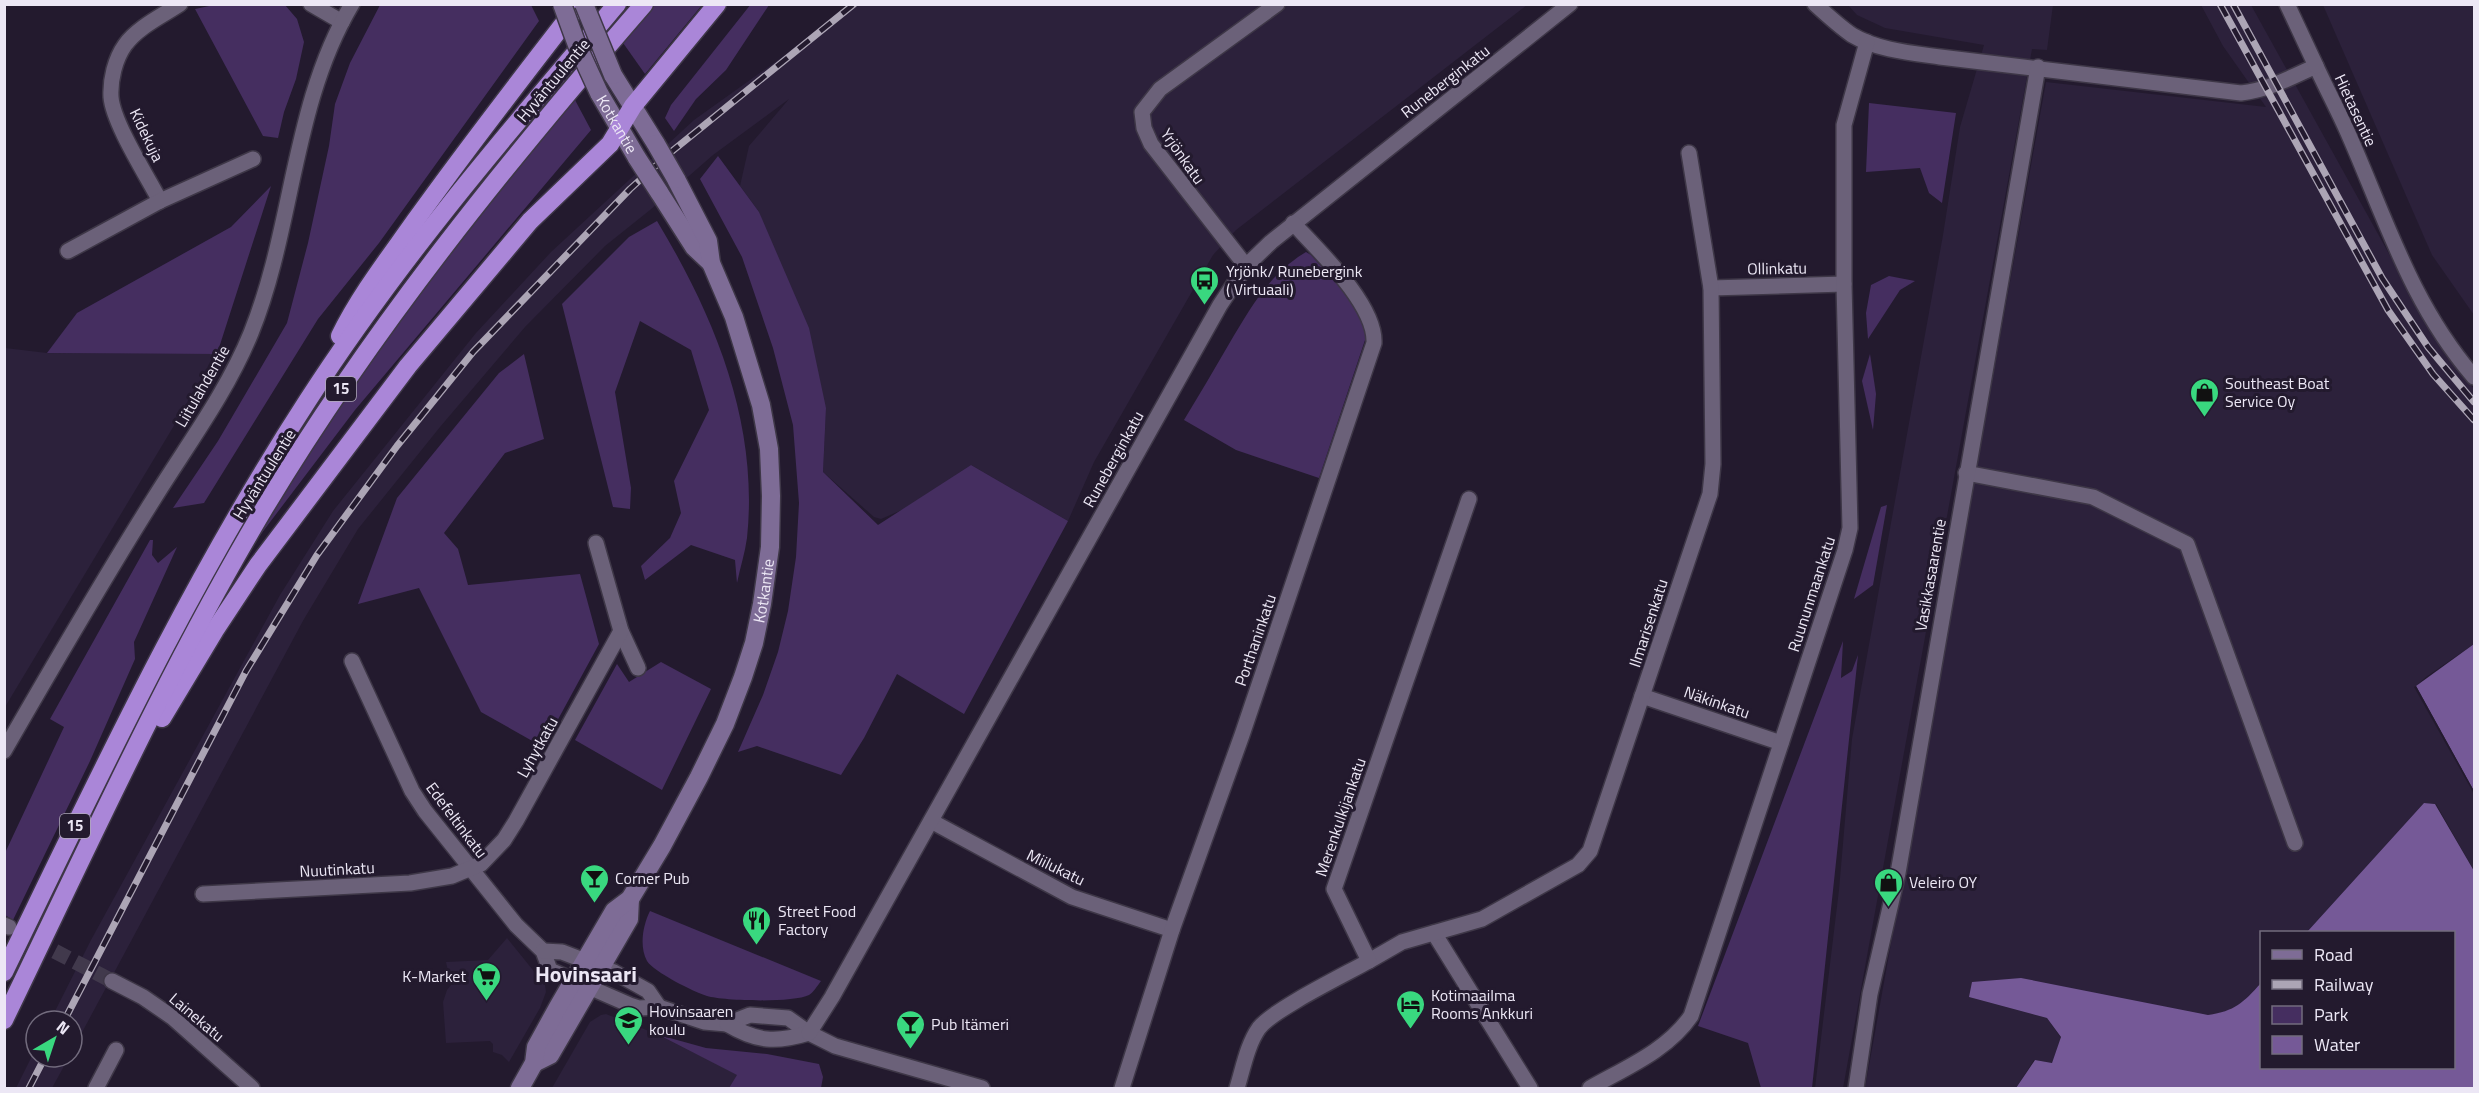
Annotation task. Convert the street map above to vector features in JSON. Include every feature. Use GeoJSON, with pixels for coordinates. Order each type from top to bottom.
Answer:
{"type":"FeatureCollection","features":[{"type":"Feature","properties":{"kind":"highway"},"geometry":{"type":"LineString","coordinates":[[309,397],[348,319],[393,252],[457,163],[579,4]]}},
{"type":"Feature","properties":{"kind":"highway","name":"Hyväntuulentie"},"geometry":{"type":"LineString","coordinates":[[4,972],[168,637],[221,541],[309,397],[438,219],[617,4]]}},
{"type":"Feature","properties":{"kind":"highway","name":"Hyväntuulentie"},"geometry":{"type":"LineString","coordinates":[[4,1020],[167,685],[238,552],[333,401],[461,223],[644,4]]}},
{"type":"Feature","properties":{"kind":"highway"},"geometry":{"type":"LineString","coordinates":[[103,818],[215,630],[258,565],[324,475],[408,366],[495,261],[530,221],[610,144],[633,106],[717,4]]}},
{"type":"Feature","properties":{"kind":"street","name":"Kidekuja"},"geometry":{"type":"LineString","coordinates":[[160,201],[120,124],[111,99],[113,71],[124,45],[143,27],[180,4]]}},
{"type":"Feature","properties":{"kind":"street"},"geometry":{"type":"LineString","coordinates":[[311,4],[342,22]]}},
{"type":"Feature","properties":{"kind":"street","name":"Liitulahdentie"},"geometry":{"type":"LineString","coordinates":[[4,751],[90,603],[234,371],[257,317],[271,273],[313,96],[342,22],[352,4]]}},
{"type":"Feature","properties":{"kind":"street","name":"Kotkantie"},"geometry":{"type":"LineString","coordinates":[[562,4],[577,45],[618,129],[694,247],[711,263]]}},
{"type":"Feature","properties":{"kind":"street","name":"Kotkantie"},"geometry":{"type":"LineString","coordinates":[[520,1089],[534,1063],[550,1055],[593,964],[629,919],[630,899],[673,826],[725,724],[754,643],[765,589],[770,547],[769,448],[761,405],[734,317],[711,263],[708,241],[656,144],[613,75],[584,4]]}},
{"type":"Feature","properties":{"kind":"street","name":"Yrjönkatu"},"geometry":{"type":"LineString","coordinates":[[1246,266],[1151,144],[1143,128],[1142,111],[1160,89],[1277,4]]}},
{"type":"Feature","properties":{"kind":"street","name":"Runeberginkatu"},"geometry":{"type":"LineString","coordinates":[[809,1034],[832,997],[1220,305],[1246,266],[1293,223],[1570,4]]}},
{"type":"Feature","properties":{"kind":"street"},"geometry":{"type":"LineString","coordinates":[[1815,4],[1852,34],[1867,42]]}},
{"type":"Feature","properties":{"kind":"street"},"geometry":{"type":"LineString","coordinates":[[2287,4],[2316,66]]}},
{"type":"Feature","properties":{"kind":"street","name":"Hietasentie"},"geometry":{"type":"LineString","coordinates":[[1867,42],[1906,52],[2241,93],[2254,92],[2285,81],[2316,66],[2348,131],[2393,245],[2422,304],[2454,353],[2475,377]]}},
{"type":"Feature","properties":{"kind":"street","name":"Ruununmaankatu"},"geometry":{"type":"LineString","coordinates":[[1590,1089],[1661,1047],[1679,1033],[1691,1016],[1845,550],[1850,528],[1844,284],[1844,125],[1867,42]]}},
{"type":"Feature","properties":{"kind":"street","name":"Vasikkasaarentie"},"geometry":{"type":"LineString","coordinates":[[1856,1089],[1870,994],[1898,873],[2038,67]]}},
{"type":"Feature","properties":{"kind":"street","name":"Ilmarisenkatu"},"geometry":{"type":"LineString","coordinates":[[1369,961],[1402,942],[1482,919],[1578,866],[1590,851],[1710,494],[1713,464],[1711,288],[1689,153]]}},
{"type":"Feature","properties":{"kind":"street"},"geometry":{"type":"LineString","coordinates":[[68,251],[160,201],[253,159]]}},
{"type":"Feature","properties":{"kind":"street","name":"Porthaninkatu"},"geometry":{"type":"LineString","coordinates":[[1122,1089],[1172,930],[1242,735],[1374,344],[1370,320],[1359,299],[1293,223]]}},
{"type":"Feature","properties":{"kind":"street","name":"Ollinkatu"},"geometry":{"type":"LineString","coordinates":[[1711,288],[1844,284]]}},
{"type":"Feature","properties":{"kind":"street"},"geometry":{"type":"LineString","coordinates":[[1966,473],[2094,496],[2187,544],[2295,843]]}},
{"type":"Feature","properties":{"kind":"street","name":"Merenkulkijankatu"},"geometry":{"type":"LineString","coordinates":[[1369,961],[1334,889],[1468,499]]}},
{"type":"Feature","properties":{"kind":"street"},"geometry":{"type":"LineString","coordinates":[[598,549],[621,631],[638,668]]}},
{"type":"Feature","properties":{"kind":"street","name":"Lyhytkatu"},"geometry":{"type":"LineString","coordinates":[[471,868],[482,864],[504,840],[621,631]]}},
{"type":"Feature","properties":{"kind":"street","name":"Edefeltinkatu"},"geometry":{"type":"LineString","coordinates":[[352,661],[412,791],[516,925],[543,951],[550,970],[582,984]]}},
{"type":"Feature","properties":{"kind":"street","name":"Näkinkatu"},"geometry":{"type":"LineString","coordinates":[[1642,696],[1781,743]]}},
{"type":"Feature","properties":{"kind":"street","name":"Miilukatu"},"geometry":{"type":"LineString","coordinates":[[930,820],[1072,897],[1172,930]]}},
{"type":"Feature","properties":{"kind":"street","name":"Nuutinkatu"},"geometry":{"type":"LineString","coordinates":[[203,894],[410,883],[452,876],[471,868]]}},
{"type":"Feature","properties":{"kind":"street"},"geometry":{"type":"LineString","coordinates":[[1434,933],[1530,1089]]}},
{"type":"Feature","properties":{"kind":"street"},"geometry":{"type":"LineString","coordinates":[[543,951],[562,952],[593,964],[648,991],[659,1007]]}},
{"type":"Feature","properties":{"kind":"street"},"geometry":{"type":"LineString","coordinates":[[1237,1089],[1254,1036],[1261,1026],[1282,1010],[1369,961]]}},
{"type":"Feature","properties":{"kind":"street","name":"Lainekatu"},"geometry":{"type":"LineString","coordinates":[[112,981],[143,997],[172,1017],[252,1089]]}},
{"type":"Feature","properties":{"kind":"street"},"geometry":{"type":"LineString","coordinates":[[582,984],[639,1008],[659,1007],[704,1022],[727,1024],[747,1036],[785,1040],[809,1034]]}},
{"type":"Feature","properties":{"kind":"street"},"geometry":{"type":"LineString","coordinates":[[727,1024],[750,1015],[788,1018],[809,1034],[835,1046],[982,1089]]}},
{"type":"Feature","properties":{"kind":"street"},"geometry":{"type":"LineString","coordinates":[[96,1089],[117,1050]]}},
{"type":"Feature","properties":{"kind":"shaded area"},"geometry":{"type":"Polygon","coordinates":[[[848,5],[1527,5],[1236,230],[1213,255],[1094,462],[1068,521],[971,465],[904,509],[881,519],[874,517],[823,472],[826,408],[759,212],[740,186],[749,146],[789,99],[713,155],[605,246],[525,327],[440,427],[358,529],[304,619],[84,1029],[84,1009],[56,1009],[91,940],[280,595],[333,511],[476,333],[551,252],[694,120],[785,55],[848,5]]]}},
{"type":"Feature","properties":{"kind":"shaded area"},"geometry":{"type":"Polygon","coordinates":[[[1848,5],[2053,5],[2047,50],[2032,49],[1843,1088],[1815,1088],[1839,890],[1852,739],[1943,235],[1960,127],[1984,45],[1885,28],[1857,15],[1848,5]]]}},
{"type":"Feature","properties":{"kind":"shaded area"},"geometry":{"type":"Polygon","coordinates":[[[2201,5],[2251,5],[2444,353],[2474,389],[2474,644],[2416,686],[2474,791],[2474,871],[2436,804],[2424,803],[2308,931],[2260,931],[2260,984],[2247,999],[2230,1011],[2208,1015],[1969,997],[2047,1018],[2061,1038],[2052,1063],[2034,1060],[2016,1088],[1865,1088],[2046,82],[2266,107],[2223,46],[2201,5]]]}},
{"type":"Feature","properties":{"kind":"shaded area"},"geometry":{"type":"Polygon","coordinates":[[[2323,5],[2474,5],[2474,315],[2432,255],[2323,5]]]}},
{"type":"Feature","properties":{"kind":"shaded area"},"geometry":{"type":"Polygon","coordinates":[[[5,348],[47,353],[217,354],[5,707],[5,348]]]}},
{"type":"Feature","properties":{"kind":"shaded area"},"geometry":{"type":"Polygon","coordinates":[[[507,938],[545,985],[546,992],[540,1008],[509,1062],[502,1055],[493,1052],[493,1044],[490,1041],[446,1043],[443,1002],[451,985],[446,962],[488,960],[507,938]]]}},
{"type":"Feature","properties":{"kind":"shaded area","name":"Hovinsaaren koulu"},"geometry":{"type":"Polygon","coordinates":[[[606,1014],[659,1035],[738,1075],[729,1088],[552,1088],[590,1022],[606,1014]]]}},
{"type":"Feature","properties":{"kind":"shaded area"},"geometry":{"type":"Polygon","coordinates":[[[26,1069],[62,1069],[52,1088],[16,1088],[26,1069]]]}},
{"type":"Feature","properties":{"kind":"green space"},"geometry":{"type":"Polygon","coordinates":[[[751,4],[769,5],[726,70],[696,99],[674,131],[665,118],[671,105],[751,4]]]}},
{"type":"Feature","properties":{"kind":"green space"},"geometry":{"type":"Polygon","coordinates":[[[214,5],[285,5],[297,19],[304,42],[296,79],[284,112],[278,138],[263,136],[195,9],[214,5]]]}},
{"type":"Feature","properties":{"kind":"green space"},"geometry":{"type":"Polygon","coordinates":[[[380,5],[531,5],[539,21],[379,243],[318,319],[204,503],[173,508],[218,441],[287,323],[308,243],[329,146],[335,104],[350,63],[380,5]]]}},
{"type":"Feature","properties":{"kind":"green space"},"geometry":{"type":"Polygon","coordinates":[[[652,5],[702,5],[645,74],[621,40],[652,5]]]}},
{"type":"Feature","properties":{"kind":"green space"},"geometry":{"type":"Polygon","coordinates":[[[570,100],[575,100],[591,130],[355,410],[261,534],[259,532],[310,445],[398,316],[570,100]]]}},
{"type":"Feature","properties":{"kind":"green space"},"geometry":{"type":"Polygon","coordinates":[[[1869,103],[1956,113],[1942,203],[1929,193],[1920,168],[1866,172],[1869,103]]]}},
{"type":"Feature","properties":{"kind":"green space"},"geometry":{"type":"Polygon","coordinates":[[[718,156],[759,212],[809,328],[826,408],[823,472],[878,525],[971,465],[1068,521],[964,714],[897,674],[864,738],[841,775],[757,746],[738,752],[763,695],[778,652],[788,611],[796,557],[799,503],[793,425],[773,348],[742,257],[700,179],[718,156]]]}},
{"type":"Feature","properties":{"kind":"green space"},"geometry":{"type":"Polygon","coordinates":[[[271,186],[217,354],[47,353],[77,313],[231,227],[271,186]]]}},
{"type":"Feature","properties":{"kind":"green space"},"geometry":{"type":"Polygon","coordinates":[[[657,221],[697,295],[714,333],[739,413],[746,454],[749,496],[747,538],[737,583],[735,560],[691,545],[645,580],[641,566],[670,538],[681,513],[674,481],[709,410],[691,350],[640,321],[615,392],[631,488],[630,509],[613,507],[562,304],[629,237],[657,221]]]}},
{"type":"Feature","properties":{"kind":"green space"},"geometry":{"type":"Polygon","coordinates":[[[1306,252],[1352,303],[1366,337],[1319,478],[1236,450],[1184,420],[1262,293],[1281,271],[1306,252]]]}},
{"type":"Feature","properties":{"kind":"green space"},"geometry":{"type":"Polygon","coordinates":[[[1889,276],[1915,281],[1900,290],[1868,339],[1866,313],[1871,285],[1889,276]]]}},
{"type":"Feature","properties":{"kind":"green space"},"geometry":{"type":"Polygon","coordinates":[[[524,354],[544,439],[505,453],[444,533],[458,549],[468,585],[580,574],[599,644],[543,747],[481,712],[419,588],[358,604],[397,498],[499,373],[524,354]]]}},
{"type":"Feature","properties":{"kind":"green space"},"geometry":{"type":"Polygon","coordinates":[[[1870,354],[1876,394],[1873,430],[1862,381],[1870,354]]]}},
{"type":"Feature","properties":{"kind":"green space"},"geometry":{"type":"Polygon","coordinates":[[[1887,505],[1873,585],[1854,599],[1881,507],[1887,505]]]}},
{"type":"Feature","properties":{"kind":"green space"},"geometry":{"type":"Polygon","coordinates":[[[150,540],[153,540],[152,555],[158,563],[177,547],[134,642],[135,659],[90,761],[13,920],[5,915],[5,853],[64,727],[50,719],[150,540]]]}},
{"type":"Feature","properties":{"kind":"green space"},"geometry":{"type":"Polygon","coordinates":[[[1843,641],[1841,678],[1852,671],[1858,655],[1812,1088],[1761,1088],[1748,1043],[1698,1026],[1843,641]]]}},
{"type":"Feature","properties":{"kind":"green space"},"geometry":{"type":"Polygon","coordinates":[[[661,662],[711,689],[662,790],[575,740],[617,664],[629,682],[661,662]]]}},
{"type":"Feature","properties":{"kind":"green space"},"geometry":{"type":"Polygon","coordinates":[[[650,911],[821,981],[814,991],[801,998],[743,1000],[716,998],[701,994],[666,976],[647,961],[643,949],[643,936],[650,911]]]}},
{"type":"Feature","properties":{"kind":"green space"},"geometry":{"type":"Polygon","coordinates":[[[659,1035],[706,1048],[767,1054],[819,1064],[823,1077],[821,1088],[729,1088],[737,1075],[659,1035]]]}},
{"type":"Feature","properties":{"kind":"water"},"geometry":{"type":"Polygon","coordinates":[[[2474,644],[2474,791],[2416,686],[2474,644]]]}},
{"type":"Feature","properties":{"kind":"water"},"geometry":{"type":"Polygon","coordinates":[[[2424,803],[2435,804],[2474,871],[2474,1088],[2016,1088],[2035,1060],[2052,1063],[2061,1037],[2047,1018],[1969,997],[1972,982],[2021,978],[2208,1015],[2238,1005],[2260,984],[2260,1069],[2455,1069],[2455,931],[2308,931],[2424,803]]]}},
{"type":"Feature","properties":{"kind":"pier"},"geometry":{"type":"Polygon","coordinates":[[[2416,686],[2474,791],[2474,794],[2414,687],[2416,686]]]}},
{"type":"Feature","properties":{"kind":"tunnel"},"geometry":{"type":"LineString","coordinates":[[14,930],[112,981]]}},
{"type":"Feature","properties":{"kind":"railway"},"geometry":{"type":"LineString","coordinates":[[70,1009],[246,671],[317,555],[397,446],[473,352],[630,189],[671,152],[854,4]]}},
{"type":"Feature","properties":{"kind":"railway"},"geometry":{"type":"LineString","coordinates":[[2220,4],[2388,310],[2433,374],[2474,420]]}},
{"type":"Feature","properties":{"kind":"railway"},"geometry":{"type":"LineString","coordinates":[[2233,4],[2382,278],[2428,347],[2474,402]]}},
{"type":"Feature","properties":{"kind":"railway"},"geometry":{"type":"LineString","coordinates":[[29,1088],[39,1069]]}},
{"type":"Feature","properties":{"kind":"place","name":"Yrjönk/ Runebergink ( Virtuaali)"},"geometry":{"type":"Point","coordinates":[1205,306]}},
{"type":"Feature","properties":{"kind":"place","name":"Southeast Boat Service Oy"},"geometry":{"type":"Point","coordinates":[2204,418]}},
{"type":"Feature","properties":{"kind":"place","name":"Corner Pub"},"geometry":{"type":"Point","coordinates":[594,904]}},
{"type":"Feature","properties":{"kind":"place","name":"Veleiro OY"},"geometry":{"type":"Point","coordinates":[1888,908]}},
{"type":"Feature","properties":{"kind":"place","name":"Street Food Factory"},"geometry":{"type":"Point","coordinates":[757,946]}},
{"type":"Feature","properties":{"kind":"place","name":"K-Market"},"geometry":{"type":"Point","coordinates":[487,1002]}},
{"type":"Feature","properties":{"kind":"place","name":"Kotimaailma Rooms Ankkuri"},"geometry":{"type":"Point","coordinates":[1410,1030]}},
{"type":"Feature","properties":{"kind":"place","name":"Hovinsaaren koulu"},"geometry":{"type":"Point","coordinates":[628,1046]}},
{"type":"Feature","properties":{"kind":"place","name":"Pub Itämeri"},"geometry":{"type":"Point","coordinates":[910,1050]}},
{"type":"Feature","properties":{"kind":"district","name":"Hovinsaari"},"geometry":{"type":"Point","coordinates":[586,974]}}]}
